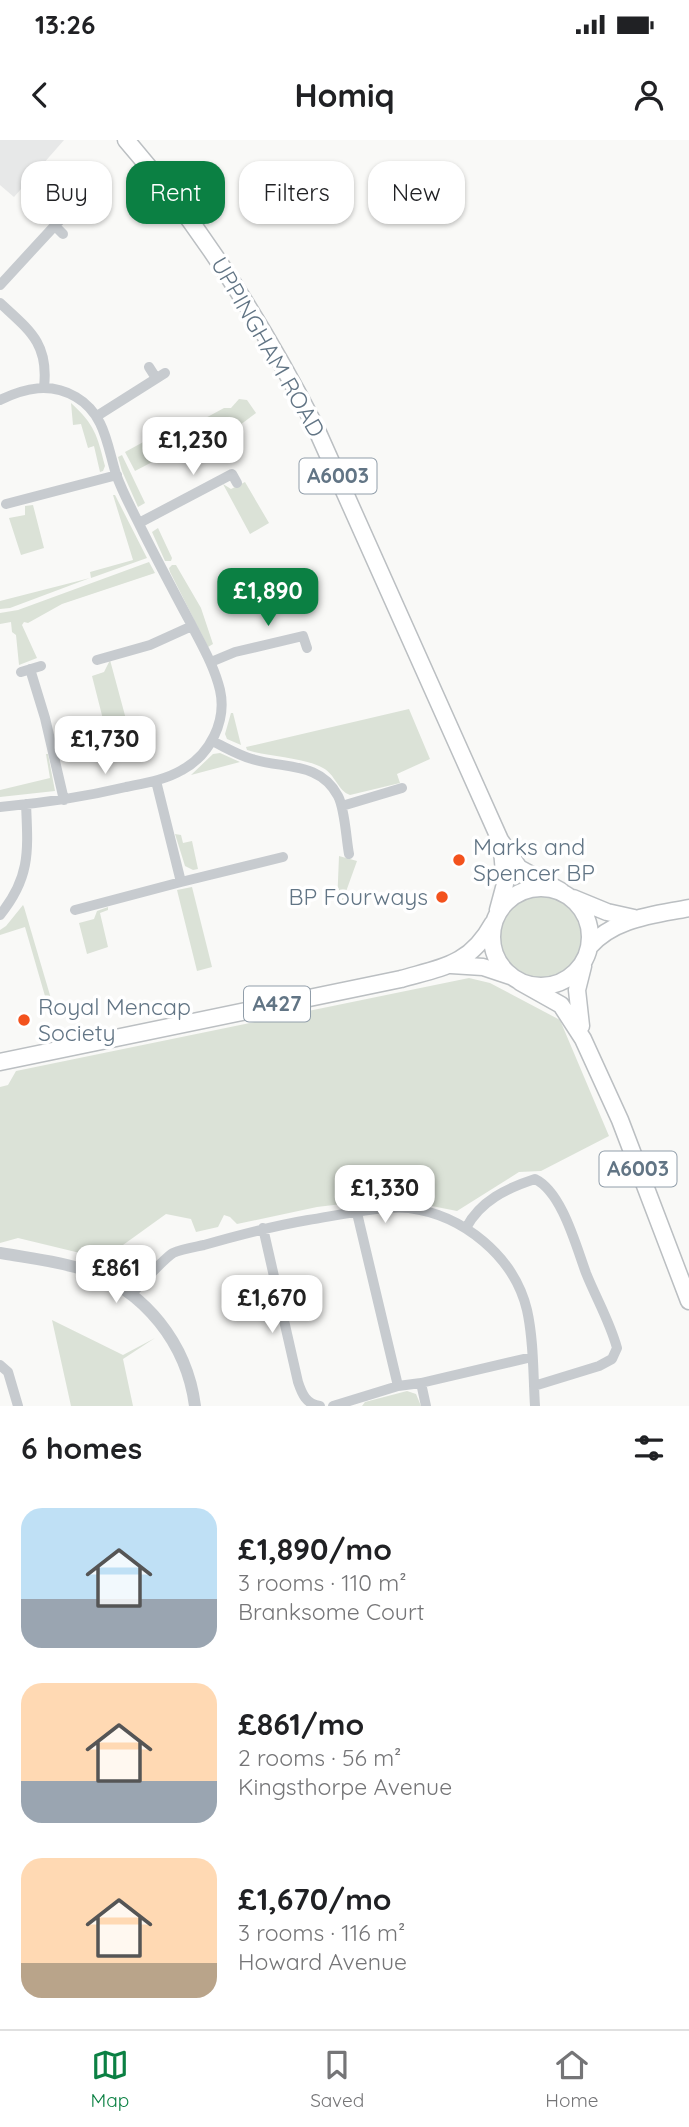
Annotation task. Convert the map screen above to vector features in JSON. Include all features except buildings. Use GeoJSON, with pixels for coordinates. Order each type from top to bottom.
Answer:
{"type":"FeatureCollection","features":[{"type":"Feature","properties":{"kind":"highway","name":"UPPINGHAM ROAD"},"geometry":{"type":"LineString","coordinates":[[126,140],[219,258],[291,378],[316,426],[500,840],[519,868],[565,894]]}},
{"type":"Feature","properties":{"kind":"highway","name":"UPPINGHAM ROAD"},"geometry":{"type":"LineString","coordinates":[[494,920],[505,884],[500,840]]}},
{"type":"Feature","properties":{"kind":"highway"},"geometry":{"type":"LineString","coordinates":[[637,919],[607,912],[546,887],[530,888],[504,903],[494,920],[491,938],[500,965],[515,979],[536,986],[551,985],[578,970],[588,952],[608,930],[637,919],[689,908]]}},
{"type":"Feature","properties":{"kind":"highway"},"geometry":{"type":"LineString","coordinates":[[565,894],[580,907],[587,919],[590,933],[588,952]]}},
{"type":"Feature","properties":{"kind":"highway","name":"A427"},"geometry":{"type":"LineString","coordinates":[[0,1062],[401,979],[451,965],[476,949],[494,920]]}},
{"type":"Feature","properties":{"kind":"highway","name":"A6003"},"geometry":{"type":"LineString","coordinates":[[583,1038],[576,990],[588,952]]}},
{"type":"Feature","properties":{"kind":"highway","name":"A427"},"geometry":{"type":"LineString","coordinates":[[451,965],[483,967],[515,979]]}},
{"type":"Feature","properties":{"kind":"highway","name":"A6003"},"geometry":{"type":"LineString","coordinates":[[515,979],[561,1005],[583,1038],[620,1120],[689,1301]]}},
{"type":"Feature","properties":{"kind":"street"},"geometry":{"type":"LineString","coordinates":[[0,285],[57,223],[63,234]]}},
{"type":"Feature","properties":{"kind":"street"},"geometry":{"type":"LineString","coordinates":[[0,303],[31,331],[37,341],[46,365],[44,387]]}},
{"type":"Feature","properties":{"kind":"street"},"geometry":{"type":"LineString","coordinates":[[97,416],[160,376],[149,367]]}},
{"type":"Feature","properties":{"kind":"street"},"geometry":{"type":"LineString","coordinates":[[0,400],[28,389],[44,387],[77,397],[97,416],[117,475],[139,523],[211,662],[222,703],[217,731],[212,741],[194,762],[183,770],[156,781],[64,800],[0,807]]}},
{"type":"Feature","properties":{"kind":"street"},"geometry":{"type":"LineString","coordinates":[[139,523],[232,474],[237,483]]}},
{"type":"Feature","properties":{"kind":"street"},"geometry":{"type":"LineString","coordinates":[[6,504],[117,475]]}},
{"type":"Feature","properties":{"kind":"street"},"geometry":{"type":"LineString","coordinates":[[97,660],[150,645],[192,626]]}},
{"type":"Feature","properties":{"kind":"street"},"geometry":{"type":"LineString","coordinates":[[211,662],[235,652],[303,636],[307,648]]}},
{"type":"Feature","properties":{"kind":"street"},"geometry":{"type":"LineString","coordinates":[[30,669],[45,718],[64,800]]}},
{"type":"Feature","properties":{"kind":"street"},"geometry":{"type":"LineString","coordinates":[[212,741],[253,760],[312,771],[329,783],[342,806],[349,854]]}},
{"type":"Feature","properties":{"kind":"street"},"geometry":{"type":"LineString","coordinates":[[156,781],[181,881]]}},
{"type":"Feature","properties":{"kind":"street"},"geometry":{"type":"LineString","coordinates":[[342,806],[402,788]]}},
{"type":"Feature","properties":{"kind":"street"},"geometry":{"type":"LineString","coordinates":[[0,915],[12,898],[27,864],[26,804]]}},
{"type":"Feature","properties":{"kind":"street"},"geometry":{"type":"LineString","coordinates":[[75,910],[283,857]]}},
{"type":"Feature","properties":{"kind":"street"},"geometry":{"type":"LineString","coordinates":[[466,1228],[473,1214],[483,1204],[518,1184],[535,1179],[542,1182],[551,1193],[570,1229],[617,1348],[612,1359],[598,1366],[534,1386]]}},
{"type":"Feature","properties":{"kind":"street"},"geometry":{"type":"LineString","coordinates":[[131,1294],[173,1254],[263,1228],[407,1208],[438,1214],[466,1228],[490,1247],[517,1284],[527,1308],[531,1334],[535,1406]]}},
{"type":"Feature","properties":{"kind":"street"},"geometry":{"type":"LineString","coordinates":[[357,1213],[398,1386]]}},
{"type":"Feature","properties":{"kind":"street"},"geometry":{"type":"LineString","coordinates":[[263,1228],[298,1382],[304,1398],[320,1406]]}},
{"type":"Feature","properties":{"kind":"street"},"geometry":{"type":"LineString","coordinates":[[0,1253],[86,1271],[131,1294],[164,1326],[170,1336],[189,1377],[195,1406]]}},
{"type":"Feature","properties":{"kind":"street"},"geometry":{"type":"LineString","coordinates":[[334,1406],[355,1403],[398,1386],[532,1357]]}},
{"type":"Feature","properties":{"kind":"street"},"geometry":{"type":"LineString","coordinates":[[0,1365],[8,1372],[18,1406]]}},
{"type":"Feature","properties":{"kind":"street"},"geometry":{"type":"LineString","coordinates":[[421,1383],[426,1406]]}},
{"type":"Feature","properties":{"kind":"shaded area"},"geometry":{"type":"Polygon","coordinates":[[[0,140],[64,140],[46,161],[21,161],[21,189],[14,197],[0,185],[0,140]]]}},
{"type":"Feature","properties":{"kind":"shaded area"},"geometry":{"type":"Polygon","coordinates":[[[239,399],[247,400],[256,413],[232,431],[228,426],[196,439],[135,471],[125,452],[158,434],[163,441],[224,408],[231,408],[239,399]]]}},
{"type":"Feature","properties":{"kind":"shaded area"},"geometry":{"type":"Polygon","coordinates":[[[71,403],[94,431],[105,466],[103,471],[100,472],[94,446],[88,448],[81,424],[73,425],[71,403]]]}},
{"type":"Feature","properties":{"kind":"shaded area"},"geometry":{"type":"Polygon","coordinates":[[[122,455],[145,503],[138,507],[122,471],[118,457],[122,455]]]}},
{"type":"Feature","properties":{"kind":"shaded area"},"geometry":{"type":"Polygon","coordinates":[[[245,482],[269,523],[250,534],[223,484],[231,489],[245,482]]]}},
{"type":"Feature","properties":{"kind":"shaded area"},"geometry":{"type":"Polygon","coordinates":[[[113,495],[147,558],[91,578],[90,572],[133,560],[113,495]]]}},
{"type":"Feature","properties":{"kind":"shaded area"},"geometry":{"type":"Polygon","coordinates":[[[33,505],[44,548],[21,555],[9,518],[25,515],[25,506],[33,505]]]}},
{"type":"Feature","properties":{"kind":"shaded area"},"geometry":{"type":"Polygon","coordinates":[[[158,528],[171,561],[165,561],[152,532],[158,528]]]}},
{"type":"Feature","properties":{"kind":"shaded area"},"geometry":{"type":"Polygon","coordinates":[[[149,562],[155,573],[62,604],[28,623],[24,622],[22,625],[37,658],[19,665],[16,635],[12,632],[11,622],[0,624],[0,613],[18,610],[149,562]]]}},
{"type":"Feature","properties":{"kind":"shaded area"},"geometry":{"type":"Polygon","coordinates":[[[172,565],[176,565],[201,608],[213,644],[208,647],[170,572],[172,565]]]}},
{"type":"Feature","properties":{"kind":"shaded area"},"geometry":{"type":"Polygon","coordinates":[[[294,571],[270,593],[236,601],[274,576],[294,571]]]}},
{"type":"Feature","properties":{"kind":"shaded area"},"geometry":{"type":"Polygon","coordinates":[[[90,578],[10,608],[0,609],[0,601],[90,578]]]}},
{"type":"Feature","properties":{"kind":"shaded area"},"geometry":{"type":"Polygon","coordinates":[[[110,660],[130,734],[108,739],[92,676],[104,672],[110,660]]]}},
{"type":"Feature","properties":{"kind":"shaded area"},"geometry":{"type":"Polygon","coordinates":[[[409,709],[430,759],[397,774],[400,783],[350,795],[342,790],[331,774],[315,764],[247,750],[246,747],[409,709]]]}},
{"type":"Feature","properties":{"kind":"shaded area"},"geometry":{"type":"Polygon","coordinates":[[[231,713],[241,745],[227,739],[225,734],[231,713]]]}},
{"type":"Feature","properties":{"kind":"shaded area"},"geometry":{"type":"Polygon","coordinates":[[[220,753],[240,762],[191,775],[213,754],[220,753]]]}},
{"type":"Feature","properties":{"kind":"shaded area"},"geometry":{"type":"Polygon","coordinates":[[[46,754],[55,791],[0,797],[0,790],[50,778],[46,754]]]}},
{"type":"Feature","properties":{"kind":"shaded area"},"geometry":{"type":"Polygon","coordinates":[[[175,834],[181,835],[183,843],[192,841],[198,869],[185,866],[175,834]]]}},
{"type":"Feature","properties":{"kind":"shaded area"},"geometry":{"type":"Polygon","coordinates":[[[339,856],[357,861],[343,900],[337,905],[339,856]]]}},
{"type":"Feature","properties":{"kind":"shaded area"},"geometry":{"type":"Polygon","coordinates":[[[192,887],[212,967],[197,971],[177,890],[192,887]]]}},
{"type":"Feature","properties":{"kind":"shaded area"},"geometry":{"type":"Polygon","coordinates":[[[541,895],[557,898],[571,907],[580,921],[583,937],[580,953],[571,967],[557,976],[541,979],[525,976],[511,967],[502,953],[499,937],[502,921],[511,907],[525,898],[541,895]]]}},
{"type":"Feature","properties":{"kind":"shaded area"},"geometry":{"type":"Polygon","coordinates":[[[23,905],[52,1002],[47,1003],[25,927],[0,935],[0,930],[23,905]]]}},
{"type":"Feature","properties":{"kind":"shaded area"},"geometry":{"type":"Polygon","coordinates":[[[108,907],[108,910],[100,913],[108,947],[87,954],[79,923],[94,919],[97,911],[108,907]]]}},
{"type":"Feature","properties":{"kind":"shaded area"},"geometry":{"type":"Polygon","coordinates":[[[469,978],[490,983],[560,1020],[609,1136],[541,1171],[519,1172],[457,1211],[391,1198],[317,1207],[237,1224],[224,1215],[218,1227],[196,1232],[191,1219],[166,1214],[98,1263],[80,1253],[18,1238],[0,1243],[0,1087],[8,1085],[16,1071],[469,978]]]}},
{"type":"Feature","properties":{"kind":"shaded area"},"geometry":{"type":"Polygon","coordinates":[[[52,1320],[123,1355],[155,1338],[123,1359],[133,1406],[71,1406],[52,1320]]]}},
{"type":"Feature","properties":{"kind":"shaded area"},"geometry":{"type":"Polygon","coordinates":[[[407,1391],[416,1394],[421,1406],[362,1406],[365,1402],[407,1391]]]}},
{"type":"Feature","properties":{"kind":"place","name":"Marks and Spencer BP"},"geometry":{"type":"Point","coordinates":[459,860]}},
{"type":"Feature","properties":{"kind":"place","name":"BP Fourways"},"geometry":{"type":"Point","coordinates":[442,897]}},
{"type":"Feature","properties":{"kind":"place","name":"Royal Mencap Society"},"geometry":{"type":"Point","coordinates":[24,1020]}}]}
